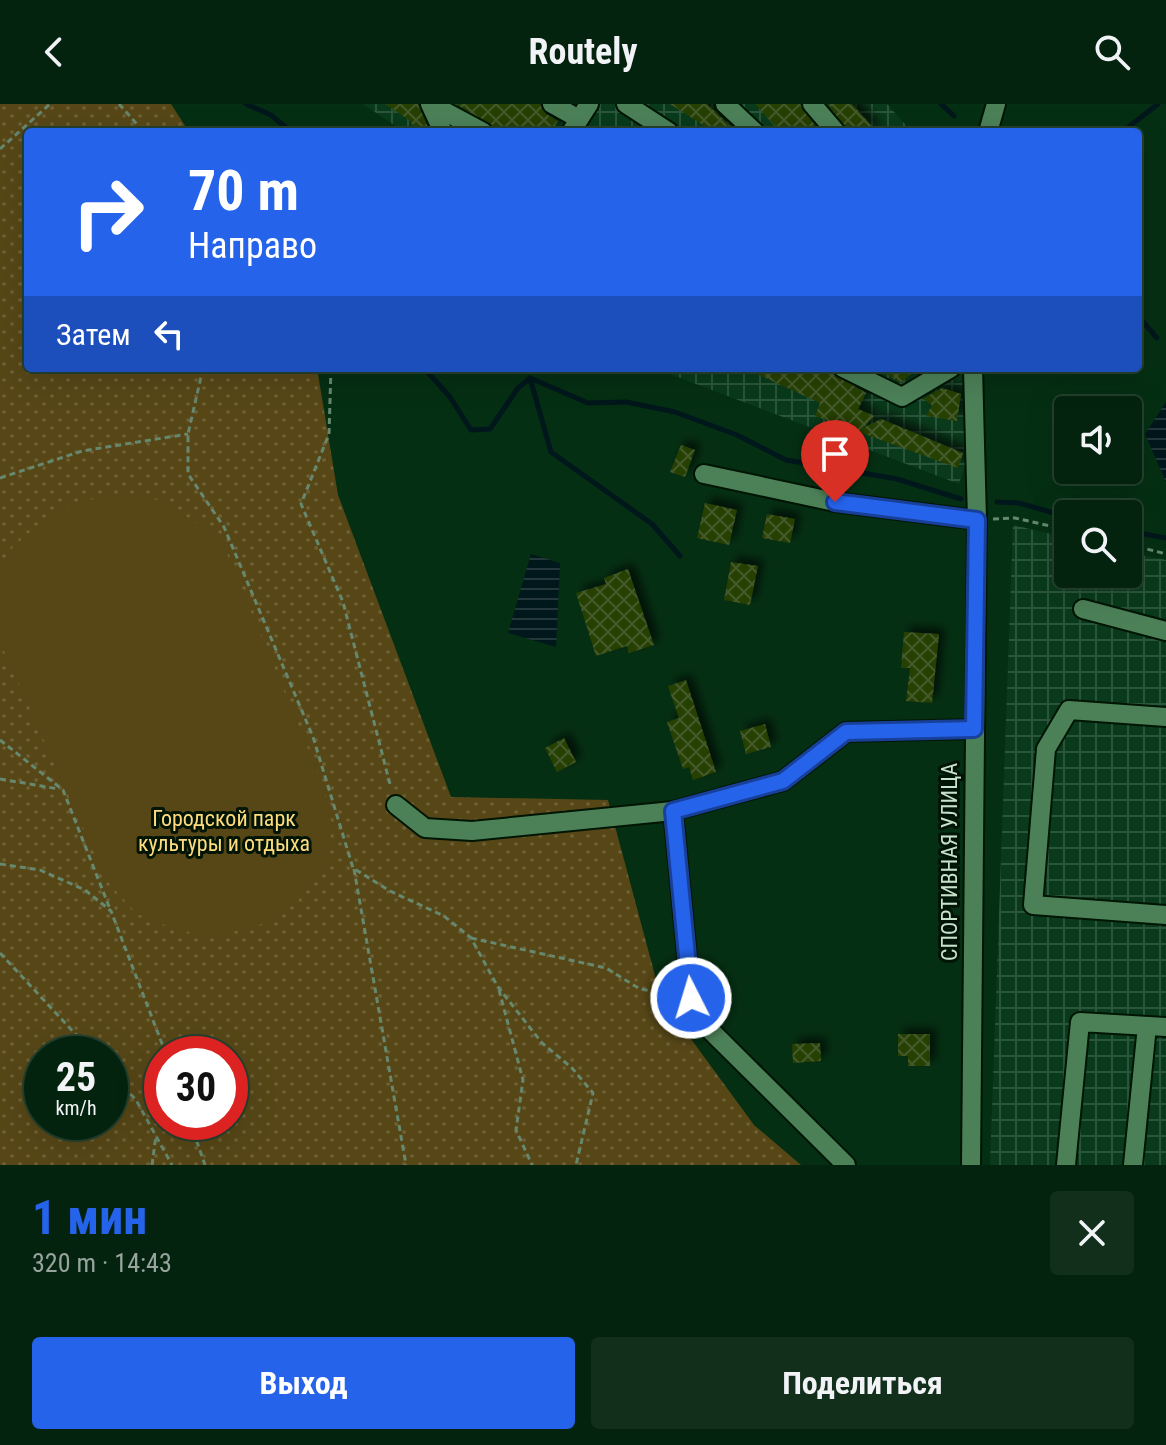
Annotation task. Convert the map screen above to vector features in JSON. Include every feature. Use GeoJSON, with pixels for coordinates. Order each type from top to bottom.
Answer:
{"type":"FeatureCollection","features":[{"type":"Feature","properties":{"kind":"street"},"geometry":{"type":"LineString","coordinates":[[431,104],[441,128]]}},
{"type":"Feature","properties":{"kind":"street"},"geometry":{"type":"LineString","coordinates":[[431,104],[476,128]]}},
{"type":"Feature","properties":{"kind":"street"},"geometry":{"type":"LineString","coordinates":[[552,104],[579,118]]}},
{"type":"Feature","properties":{"kind":"street"},"geometry":{"type":"LineString","coordinates":[[626,104],[663,128]]}},
{"type":"Feature","properties":{"kind":"street"},"geometry":{"type":"LineString","coordinates":[[725,104],[751,128]]}},
{"type":"Feature","properties":{"kind":"street"},"geometry":{"type":"LineString","coordinates":[[812,104],[833,128]]}},
{"type":"Feature","properties":{"kind":"street"},"geometry":{"type":"LineString","coordinates":[[989,128],[996,104]]}},
{"type":"Feature","properties":{"kind":"street"},"geometry":{"type":"LineString","coordinates":[[853,372],[902,397],[944,372]]}},
{"type":"Feature","properties":{"kind":"street","name":"СПОРТИВНАЯ УЛИЦА"},"geometry":{"type":"LineString","coordinates":[[971,1165],[977,520],[973,372]]}},
{"type":"Feature","properties":{"kind":"street"},"geometry":{"type":"LineString","coordinates":[[704,474],[835,502],[977,520]]}},
{"type":"Feature","properties":{"kind":"street"},"geometry":{"type":"LineString","coordinates":[[1083,609],[1166,631]]}},
{"type":"Feature","properties":{"kind":"street"},"geometry":{"type":"LineString","coordinates":[[1166,717],[1069,710],[1046,749],[1033,905],[1166,915]]}},
{"type":"Feature","properties":{"kind":"street"},"geometry":{"type":"LineString","coordinates":[[396,805],[425,828],[472,831],[673,811],[783,781],[846,732],[974,729]]}},
{"type":"Feature","properties":{"kind":"street"},"geometry":{"type":"LineString","coordinates":[[673,811],[691,998],[711,1031],[846,1165]]}},
{"type":"Feature","properties":{"kind":"street"},"geometry":{"type":"LineString","coordinates":[[1066,1165],[1080,1022],[1157,1027],[1133,1165]]}},
{"type":"Feature","properties":{"kind":"path"},"geometry":{"type":"LineString","coordinates":[[0,149],[50,104]]}},
{"type":"Feature","properties":{"kind":"path"},"geometry":{"type":"LineString","coordinates":[[119,104],[140,128]]}},
{"type":"Feature","properties":{"kind":"path"},"geometry":{"type":"LineString","coordinates":[[202,372],[188,434],[188,474],[224,527],[313,737],[353,868],[406,1165]]}},
{"type":"Feature","properties":{"kind":"path"},"geometry":{"type":"LineString","coordinates":[[331,372],[329,434],[301,504],[343,602],[396,805]]}},
{"type":"Feature","properties":{"kind":"path"},"geometry":{"type":"LineString","coordinates":[[0,478],[82,451],[188,434]]}},
{"type":"Feature","properties":{"kind":"path"},"geometry":{"type":"LineString","coordinates":[[977,520],[1015,518],[1054,527]]}},
{"type":"Feature","properties":{"kind":"path"},"geometry":{"type":"LineString","coordinates":[[1142,548],[1166,554]]}},
{"type":"Feature","properties":{"kind":"path"},"geometry":{"type":"LineString","coordinates":[[0,740],[63,790],[159,1036]]}},
{"type":"Feature","properties":{"kind":"path"},"geometry":{"type":"LineString","coordinates":[[0,779],[63,790]]}},
{"type":"Feature","properties":{"kind":"path"},"geometry":{"type":"LineString","coordinates":[[0,864],[40,870],[85,890],[111,911]]}},
{"type":"Feature","properties":{"kind":"path"},"geometry":{"type":"LineString","coordinates":[[353,868],[390,891],[444,916],[471,938],[498,987],[542,1043],[572,1068],[593,1093],[576,1165]]}},
{"type":"Feature","properties":{"kind":"path"},"geometry":{"type":"LineString","coordinates":[[471,938],[606,968],[640,989],[691,998]]}},
{"type":"Feature","properties":{"kind":"path"},"geometry":{"type":"LineString","coordinates":[[0,953],[77,1036]]}},
{"type":"Feature","properties":{"kind":"path"},"geometry":{"type":"LineString","coordinates":[[498,987],[523,1080],[516,1130],[532,1165]]}},
{"type":"Feature","properties":{"kind":"path"},"geometry":{"type":"LineString","coordinates":[[128,1091],[144,1114]]}},
{"type":"Feature","properties":{"kind":"path"},"geometry":{"type":"LineString","coordinates":[[152,1165],[155,1140]]}},
{"type":"Feature","properties":{"kind":"path"},"geometry":{"type":"LineString","coordinates":[[159,1140],[172,1165]]}},
{"type":"Feature","properties":{"kind":"path"},"geometry":{"type":"LineString","coordinates":[[196,1140],[205,1165]]}},
{"type":"Feature","properties":{"kind":"shaded area"},"geometry":{"type":"Polygon","coordinates":[[[363,104],[887,104],[908,128],[399,128],[363,104]]]}},
{"type":"Feature","properties":{"kind":"shaded area"},"geometry":{"type":"Polygon","coordinates":[[[665,372],[963,372],[969,454],[959,484],[665,372]]]}},
{"type":"Feature","properties":{"kind":"shaded area"},"geometry":{"type":"Polygon","coordinates":[[[1013,525],[1054,535],[1054,588],[1142,588],[1142,555],[1166,560],[1166,1165],[990,1165],[1013,525]]]}},
{"type":"Feature","properties":{"kind":"green space","name":"Городской парк культуры и отдыха"},"geometry":{"type":"Polygon","coordinates":[[[0,104],[171,104],[186,128],[24,128],[24,372],[318,372],[338,495],[451,797],[608,800],[661,998],[754,1125],[801,1165],[0,1165],[0,104]]]}},
{"type":"Feature","properties":{"kind":"green space"},"geometry":{"type":"Polygon","coordinates":[[[119,495],[159,500],[212,532],[227,554],[323,785],[332,826],[326,861],[298,901],[258,926],[212,936],[178,930],[137,914],[107,881],[0,642],[0,578],[12,548],[51,513],[82,501],[119,495]]]}},
{"type":"Feature","properties":{"kind":"water"},"geometry":{"type":"Polygon","coordinates":[[[1166,402],[1166,482],[1145,434],[1166,402]]]}},
{"type":"Feature","properties":{"kind":"water"},"geometry":{"type":"Polygon","coordinates":[[[531,554],[560,563],[556,647],[508,633],[531,554]]]}},
{"type":"Feature","properties":{"kind":"building"},"geometry":{"type":"Polygon","coordinates":[[[385,104],[418,104],[428,128],[415,128],[409,120],[385,104]]]}},
{"type":"Feature","properties":{"kind":"building"},"geometry":{"type":"Polygon","coordinates":[[[456,104],[540,104],[546,114],[558,121],[554,128],[495,128],[456,104]]]}},
{"type":"Feature","properties":{"kind":"building"},"geometry":{"type":"Polygon","coordinates":[[[670,104],[707,104],[733,128],[708,128],[670,104]]]}},
{"type":"Feature","properties":{"kind":"building"},"geometry":{"type":"Polygon","coordinates":[[[755,104],[800,104],[817,128],[776,128],[755,104]]]}},
{"type":"Feature","properties":{"kind":"building"},"geometry":{"type":"Polygon","coordinates":[[[828,104],[852,104],[873,128],[845,128],[828,104]]]}},
{"type":"Feature","properties":{"kind":"building"},"geometry":{"type":"Polygon","coordinates":[[[753,372],[829,372],[866,393],[858,409],[874,416],[863,428],[881,419],[963,453],[958,468],[815,416],[820,403],[753,372]]]}},
{"type":"Feature","properties":{"kind":"building"},"geometry":{"type":"Polygon","coordinates":[[[883,372],[913,372],[901,383],[883,372]]]}},
{"type":"Feature","properties":{"kind":"building"},"geometry":{"type":"Polygon","coordinates":[[[942,388],[961,394],[957,421],[926,416],[932,405],[923,399],[942,388]]]}},
{"type":"Feature","properties":{"kind":"building"},"geometry":{"type":"Polygon","coordinates":[[[681,445],[695,450],[685,477],[670,472],[681,445]]]}},
{"type":"Feature","properties":{"kind":"building"},"geometry":{"type":"Polygon","coordinates":[[[705,503],[737,510],[729,545],[697,538],[705,503]]]}},
{"type":"Feature","properties":{"kind":"building"},"geometry":{"type":"Polygon","coordinates":[[[767,514],[795,519],[790,543],[762,538],[767,514]]]}},
{"type":"Feature","properties":{"kind":"building"},"geometry":{"type":"Polygon","coordinates":[[[731,562],[758,566],[750,605],[724,600],[731,562]]]}},
{"type":"Feature","properties":{"kind":"building"},"geometry":{"type":"Polygon","coordinates":[[[628,569],[654,645],[629,653],[627,646],[596,656],[576,593],[606,584],[604,578],[628,569]]]}},
{"type":"Feature","properties":{"kind":"building"},"geometry":{"type":"Polygon","coordinates":[[[904,632],[939,634],[932,703],[906,701],[910,668],[901,668],[904,632]]]}},
{"type":"Feature","properties":{"kind":"building"},"geometry":{"type":"Polygon","coordinates":[[[686,680],[716,772],[693,780],[689,767],[683,769],[667,722],[679,718],[668,686],[686,680]]]}},
{"type":"Feature","properties":{"kind":"building"},"geometry":{"type":"Polygon","coordinates":[[[765,724],[771,747],[746,754],[740,731],[765,724]]]}},
{"type":"Feature","properties":{"kind":"building"},"geometry":{"type":"Polygon","coordinates":[[[564,738],[576,762],[557,772],[545,748],[564,738]]]}},
{"type":"Feature","properties":{"kind":"building"},"geometry":{"type":"Polygon","coordinates":[[[898,1034],[930,1034],[930,1066],[908,1066],[908,1056],[898,1056],[898,1034]]]}},
{"type":"Feature","properties":{"kind":"building"},"geometry":{"type":"Polygon","coordinates":[[[820,1043],[821,1061],[793,1063],[792,1044],[820,1043]]]}},
{"type":"Feature","properties":{"kind":"waterway"},"geometry":{"type":"LineString","coordinates":[[246,104],[271,115],[286,128]]}},
{"type":"Feature","properties":{"kind":"waterway"},"geometry":{"type":"LineString","coordinates":[[941,104],[954,116]]}},
{"type":"Feature","properties":{"kind":"waterway"},"geometry":{"type":"LineString","coordinates":[[1127,128],[1158,104]]}},
{"type":"Feature","properties":{"kind":"waterway"},"geometry":{"type":"LineString","coordinates":[[1142,321],[1157,338]]}},
{"type":"Feature","properties":{"kind":"waterway"},"geometry":{"type":"LineString","coordinates":[[428,372],[450,397],[471,430],[490,429],[518,388],[530,378],[588,403],[626,402],[675,412],[737,435],[786,460],[897,479],[961,499]]}},
{"type":"Feature","properties":{"kind":"waterway"},"geometry":{"type":"LineString","coordinates":[[530,378],[551,452],[652,524],[680,556]]}},
{"type":"Feature","properties":{"kind":"waterway"},"geometry":{"type":"LineString","coordinates":[[997,502],[1019,503],[1054,513]]}},
{"type":"Feature","properties":{"kind":"waterway"},"geometry":{"type":"LineString","coordinates":[[1142,534],[1166,538]]}},
{"type":"Feature","properties":{"kind":"route"},"geometry":{"type":"LineString","coordinates":[[691,998],[673,811],[783,781],[846,732],[974,729],[977,520],[835,502]]}}]}
